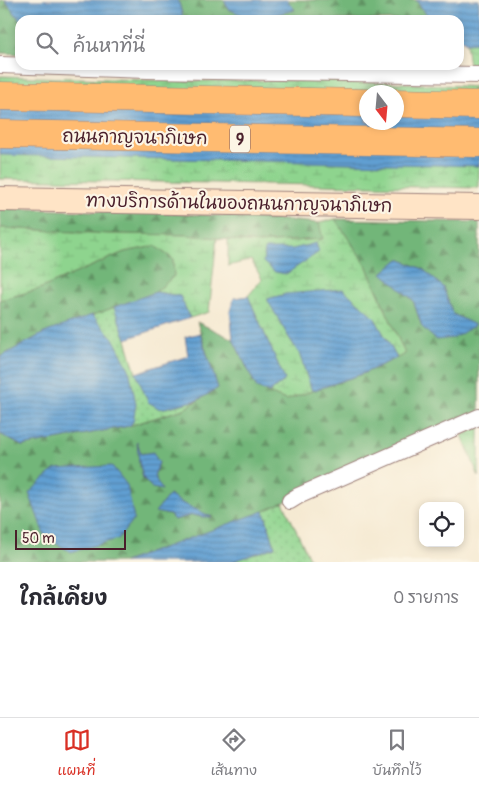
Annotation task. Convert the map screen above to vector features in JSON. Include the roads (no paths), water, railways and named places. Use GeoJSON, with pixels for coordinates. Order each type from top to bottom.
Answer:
{"type":"FeatureCollection","features":[{"type":"Feature","properties":{"kind":"highway","name":"9"},"geometry":{"type":"LineString","coordinates":[[0,96],[359,103]]}},
{"type":"Feature","properties":{"kind":"highway"},"geometry":{"type":"LineString","coordinates":[[404,103],[479,105]]}},
{"type":"Feature","properties":{"kind":"highway","name":"ถนนกาญจนาภิเษก"},"geometry":{"type":"LineString","coordinates":[[0,134],[479,143]]}},
{"type":"Feature","properties":{"kind":"main road","name":"ทางบริการด้านในของถนนกาญจนาภิเษก"},"geometry":{"type":"LineString","coordinates":[[0,198],[479,207]]}},
{"type":"Feature","properties":{"kind":"street"},"geometry":{"type":"LineString","coordinates":[[0,65],[15,66]]}},
{"type":"Feature","properties":{"kind":"street"},"geometry":{"type":"LineString","coordinates":[[148,70],[479,75]]}},
{"type":"Feature","properties":{"kind":"street"},"geometry":{"type":"LineString","coordinates":[[290,501],[479,417]]}},
{"type":"Feature","properties":{"kind":"water"},"geometry":{"type":"Polygon","coordinates":[[[5,0],[178,0],[182,15],[16,15],[5,0]]]}},
{"type":"Feature","properties":{"kind":"water"},"geometry":{"type":"Polygon","coordinates":[[[224,0],[287,0],[295,10],[274,15],[242,15],[228,9],[224,0]]]}},
{"type":"Feature","properties":{"kind":"water"},"geometry":{"type":"Polygon","coordinates":[[[416,0],[479,0],[479,42],[464,42],[464,15],[427,15],[416,0]]]}},
{"type":"Feature","properties":{"kind":"water"},"geometry":{"type":"Polygon","coordinates":[[[0,86],[359,95],[359,130],[404,130],[404,96],[479,98],[479,166],[0,155],[0,86]]]}},
{"type":"Feature","properties":{"kind":"water"},"geometry":{"type":"Polygon","coordinates":[[[316,243],[319,252],[286,274],[275,272],[263,262],[265,249],[293,249],[316,243]]]}},
{"type":"Feature","properties":{"kind":"water"},"geometry":{"type":"Polygon","coordinates":[[[399,259],[423,269],[443,287],[453,314],[475,325],[454,338],[436,340],[422,327],[413,300],[382,273],[399,259]]]}},
{"type":"Feature","properties":{"kind":"water"},"geometry":{"type":"Polygon","coordinates":[[[343,289],[374,317],[397,358],[362,374],[312,391],[299,353],[267,299],[286,294],[343,289]]]}},
{"type":"Feature","properties":{"kind":"water"},"geometry":{"type":"Polygon","coordinates":[[[156,292],[180,296],[190,318],[126,339],[114,307],[156,292]]]}},
{"type":"Feature","properties":{"kind":"water"},"geometry":{"type":"Polygon","coordinates":[[[248,296],[285,380],[269,393],[257,388],[233,339],[230,311],[234,298],[248,296]]]}},
{"type":"Feature","properties":{"kind":"water"},"geometry":{"type":"Polygon","coordinates":[[[92,315],[113,338],[129,369],[136,404],[133,422],[129,426],[22,446],[0,434],[0,357],[44,333],[92,315]]]}},
{"type":"Feature","properties":{"kind":"water"},"geometry":{"type":"Polygon","coordinates":[[[200,333],[218,388],[198,400],[160,409],[148,402],[136,373],[188,356],[185,337],[200,333]]]}},
{"type":"Feature","properties":{"kind":"water"},"geometry":{"type":"Polygon","coordinates":[[[137,442],[141,454],[153,452],[159,463],[154,476],[162,490],[152,488],[143,478],[137,442]]]}},
{"type":"Feature","properties":{"kind":"water"},"geometry":{"type":"Polygon","coordinates":[[[112,466],[127,485],[134,519],[118,539],[71,552],[45,537],[29,493],[55,469],[112,466]]]}},
{"type":"Feature","properties":{"kind":"water"},"geometry":{"type":"Polygon","coordinates":[[[169,495],[212,517],[193,515],[174,520],[170,515],[155,512],[169,495]]]}},
{"type":"Feature","properties":{"kind":"water"},"geometry":{"type":"Polygon","coordinates":[[[264,511],[275,547],[231,562],[124,562],[264,511]]]}}]}
